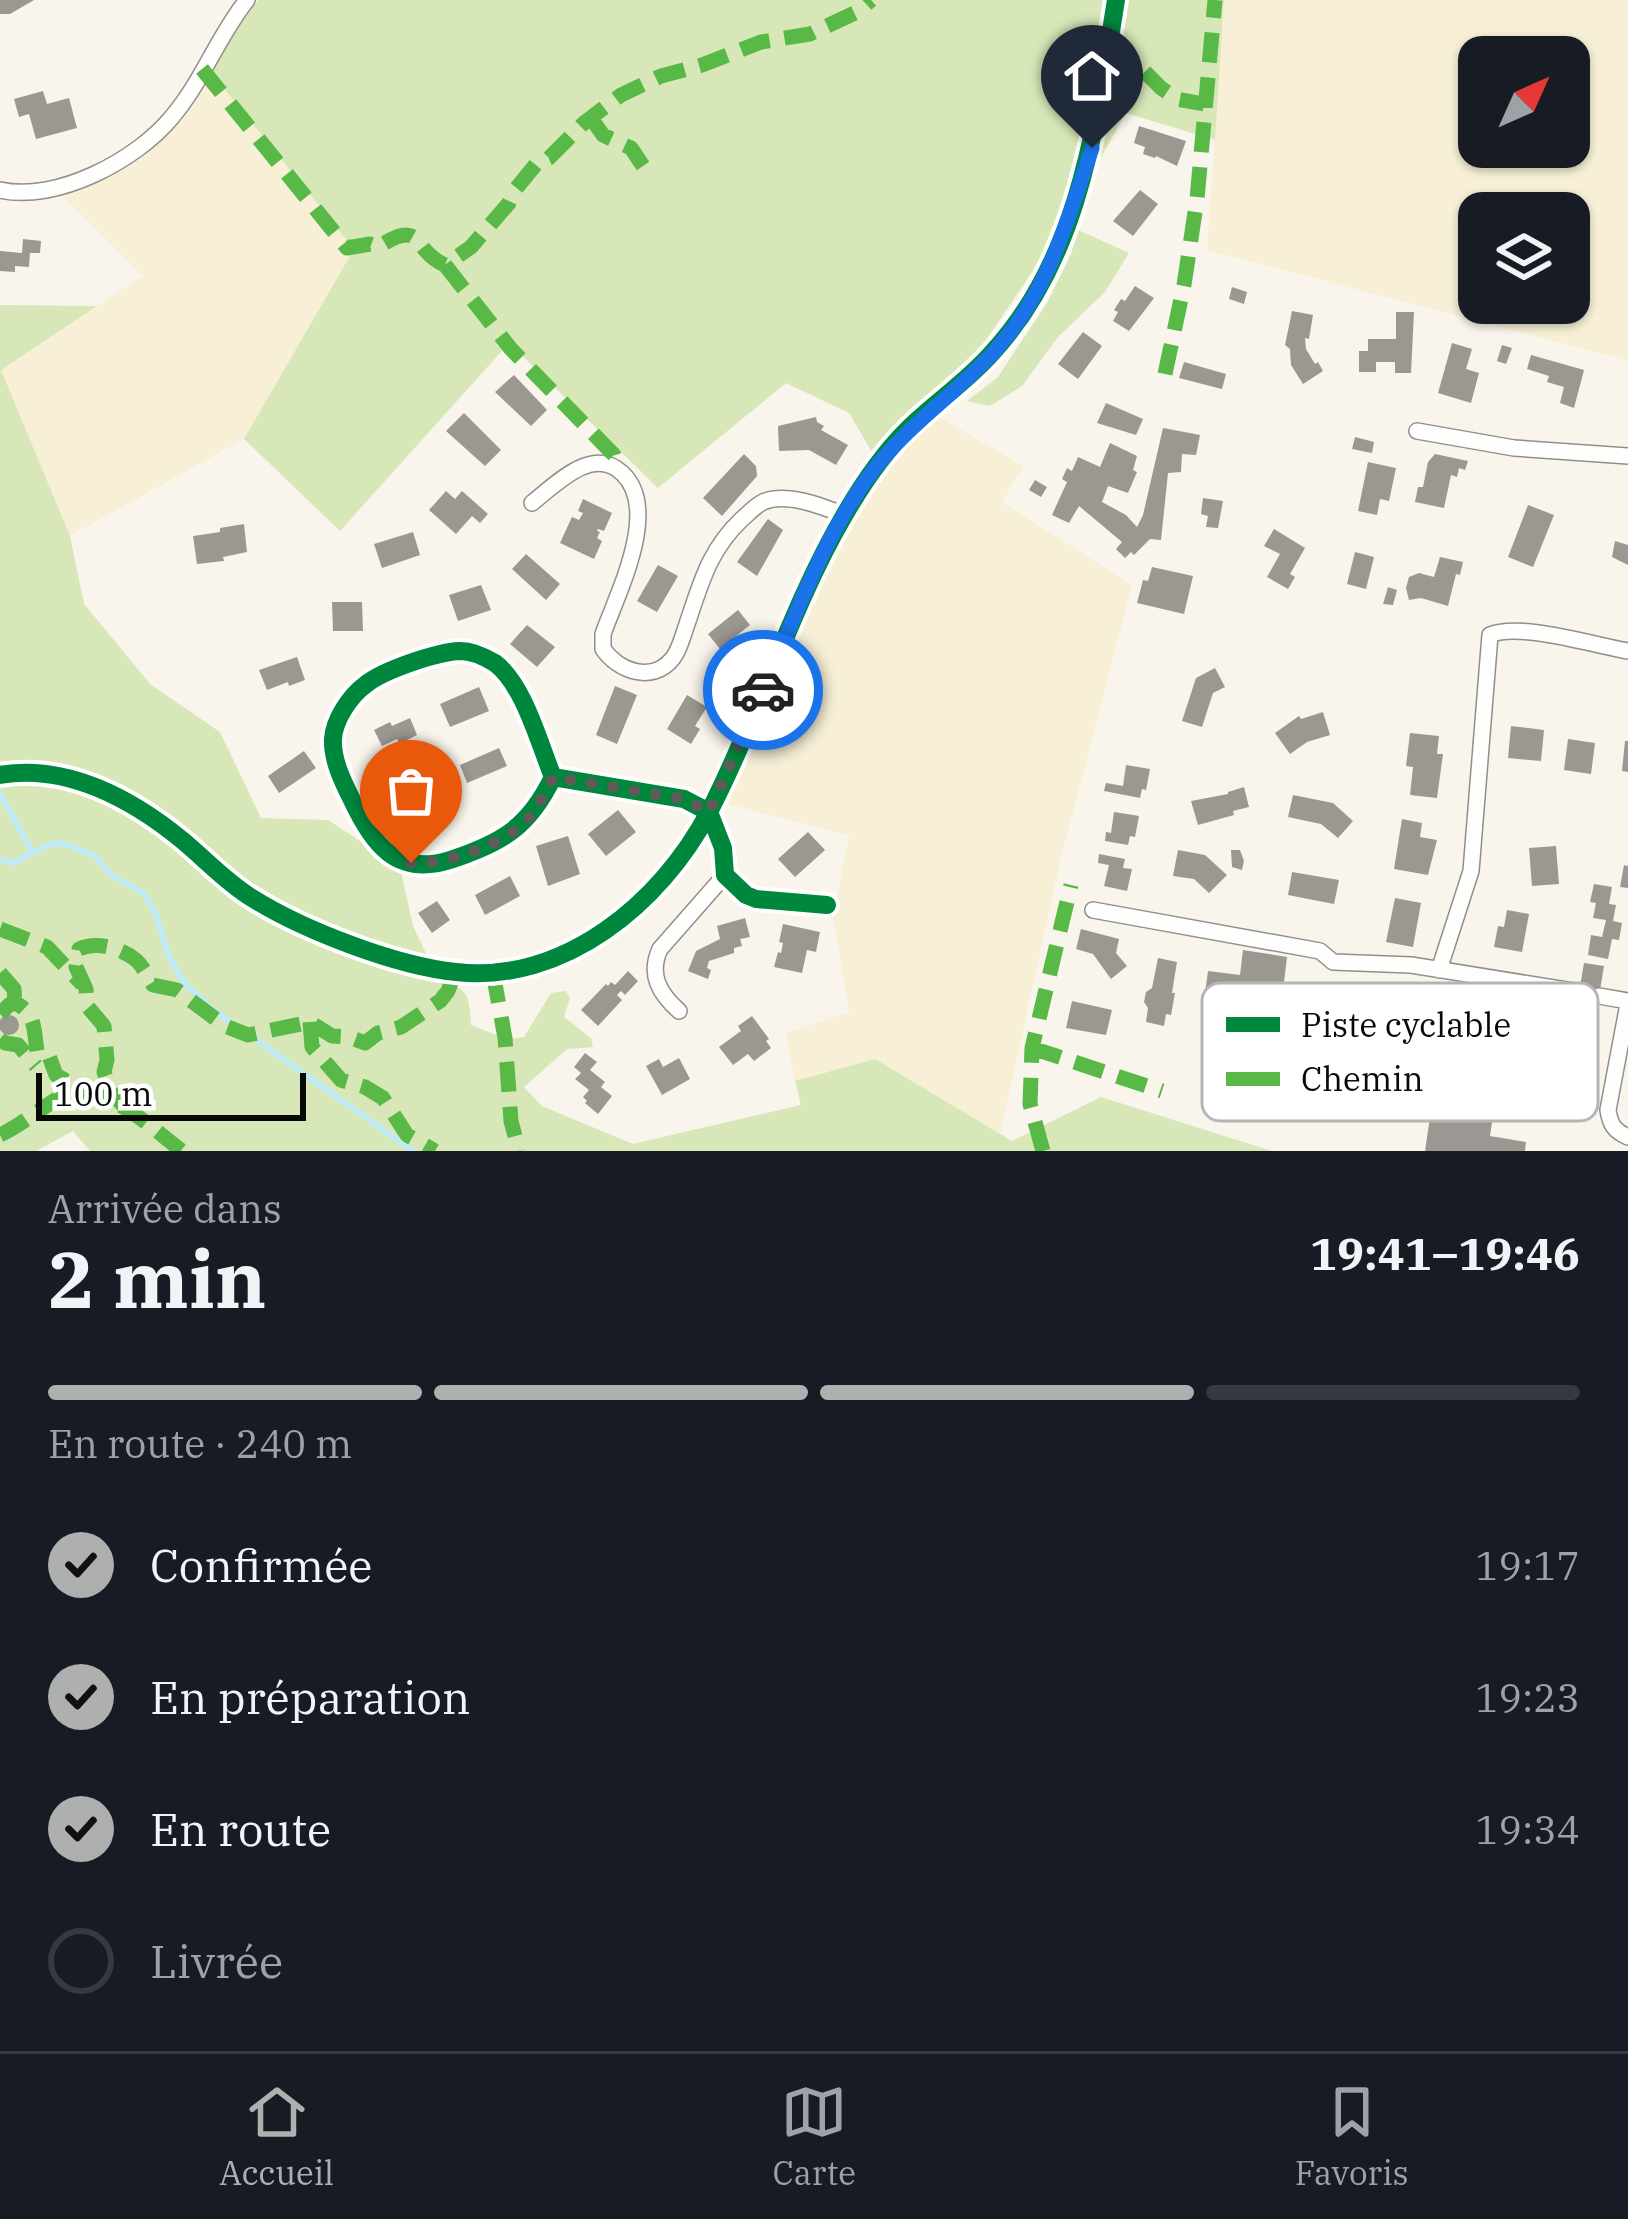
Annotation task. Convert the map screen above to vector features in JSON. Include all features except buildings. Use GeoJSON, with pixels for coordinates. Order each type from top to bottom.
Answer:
{"type":"FeatureCollection","features":[{"type":"Feature","properties":{"kind":"street"},"geometry":{"type":"LineString","coordinates":[[0,190],[52,191],[98,172],[150,140],[173,116],[231,19],[248,0]]}},
{"type":"Feature","properties":{"kind":"street"},"geometry":{"type":"LineString","coordinates":[[0,776],[40,772],[101,789],[139,808],[248,896],[307,927],[430,969],[480,974],[523,970],[554,960],[594,938],[658,884],[709,812],[826,548],[865,481],[898,440],[992,353],[1040,291],[1092,148],[1116,0]]}},
{"type":"Feature","properties":{"kind":"street"},"geometry":{"type":"LineString","coordinates":[[1417,431],[1514,448],[1628,456]]}},
{"type":"Feature","properties":{"kind":"street"},"geometry":{"type":"LineString","coordinates":[[532,503],[593,463],[618,468],[630,482],[640,509],[602,649],[618,665],[646,672],[674,658],[709,560],[757,505],[778,498],[844,515]]}},
{"type":"Feature","properties":{"kind":"street"},"geometry":{"type":"LineString","coordinates":[[1439,970],[1472,871],[1490,635],[1503,629],[1521,630],[1628,651]]}},
{"type":"Feature","properties":{"kind":"street"},"geometry":{"type":"LineString","coordinates":[[461,651],[485,658],[509,677],[553,777],[530,817],[515,830],[449,860],[411,863],[380,848],[367,831],[341,777],[333,739],[344,710],[368,682],[461,651]]}},
{"type":"Feature","properties":{"kind":"street"},"geometry":{"type":"LineString","coordinates":[[553,777],[684,799],[709,812],[723,848],[725,875],[746,895],[826,905]]}},
{"type":"Feature","properties":{"kind":"street"},"geometry":{"type":"LineString","coordinates":[[679,1011],[660,994],[654,962],[725,875]]}},
{"type":"Feature","properties":{"kind":"street"},"geometry":{"type":"LineString","coordinates":[[1093,910],[1320,951],[1334,962],[1411,965],[1522,983]]}},
{"type":"Feature","properties":{"kind":"street"},"geometry":{"type":"LineString","coordinates":[[1599,996],[1628,1002],[1608,1110],[1610,1124],[1628,1137]]}},
{"type":"Feature","properties":{"kind":"shaded area"},"geometry":{"type":"Polygon","coordinates":[[[1224,0],[1628,0],[1628,361],[1488,324],[1590,324],[1590,192],[1458,192],[1458,316],[1207,250],[1224,0]]]}},
{"type":"Feature","properties":{"kind":"shaded area"},"geometry":{"type":"Polygon","coordinates":[[[209,70],[354,249],[244,439],[70,536],[1,370],[142,276],[60,194],[126,161],[209,70]]]}},
{"type":"Feature","properties":{"kind":"shaded area"},"geometry":{"type":"Polygon","coordinates":[[[934,414],[1023,466],[1002,502],[1132,585],[1060,862],[1000,1135],[875,1059],[795,1081],[786,1033],[849,1012],[833,915],[849,836],[724,803],[845,525],[893,455],[934,414]]]}},
{"type":"Feature","properties":{"kind":"green space"},"geometry":{"type":"Polygon","coordinates":[[[258,0],[1224,0],[1215,140],[1126,113],[1058,234],[969,365],[873,454],[849,413],[786,383],[658,488],[509,343],[340,531],[244,439],[354,249],[209,70],[258,0]]]}},
{"type":"Feature","properties":{"kind":"green space"},"geometry":{"type":"Polygon","coordinates":[[[1078,230],[1129,253],[1105,292],[1058,337],[1022,386],[990,406],[967,401],[998,377],[1047,303],[1078,230]]]}},
{"type":"Feature","properties":{"kind":"green space"},"geometry":{"type":"Polygon","coordinates":[[[0,305],[97,306],[1,370],[70,536],[84,604],[150,684],[220,732],[261,818],[328,820],[400,867],[413,926],[438,979],[465,994],[471,1025],[506,1039],[524,1037],[551,993],[566,991],[570,998],[564,1017],[591,1038],[593,1047],[567,1049],[524,1087],[542,1106],[633,1144],[801,1105],[795,1081],[875,1059],[1012,1141],[1101,1097],[1272,1151],[90,1151],[73,1131],[36,1151],[0,1151],[0,305]]]}},
{"type":"Feature","properties":{"kind":"waterway"},"geometry":{"type":"LineString","coordinates":[[0,794],[33,853]]}},
{"type":"Feature","properties":{"kind":"waterway"},"geometry":{"type":"LineString","coordinates":[[0,859],[12,863],[63,843],[95,856],[110,874],[143,893],[182,980],[211,1008],[413,1151]]}},
{"type":"Feature","properties":{"kind":"marked path"},"geometry":{"type":"LineString","coordinates":[[202,69],[347,248],[378,247],[411,236],[445,265],[471,247],[537,163],[549,158],[621,95],[661,76],[761,42],[810,34],[859,11],[871,0]]}},
{"type":"Feature","properties":{"kind":"marked path"},"geometry":{"type":"LineString","coordinates":[[1165,374],[1197,199],[1215,0]]}},
{"type":"Feature","properties":{"kind":"marked path"},"geometry":{"type":"LineString","coordinates":[[1108,47],[1133,60],[1177,99],[1204,104]]}},
{"type":"Feature","properties":{"kind":"marked path"},"geometry":{"type":"LineString","coordinates":[[591,118],[603,135],[631,148],[643,166]]}},
{"type":"Feature","properties":{"kind":"marked path"},"geometry":{"type":"LineString","coordinates":[[445,265],[511,349],[614,455],[618,468]]}},
{"type":"Feature","properties":{"kind":"marked path"},"geometry":{"type":"LineString","coordinates":[[1043,1151],[1030,1104],[1032,1048],[1071,885]]}},
{"type":"Feature","properties":{"kind":"marked path"},"geometry":{"type":"LineString","coordinates":[[0,929],[47,947],[82,984]]}},
{"type":"Feature","properties":{"kind":"marked path"},"geometry":{"type":"LineString","coordinates":[[130,1113],[112,1093],[104,1072],[104,1026],[87,1006],[86,989],[76,967],[79,949],[101,946],[123,952],[138,962],[153,985],[177,990],[225,1026],[248,1035],[310,1022],[332,1036],[365,1043],[378,1033],[401,1027],[440,1001],[455,972]]}},
{"type":"Feature","properties":{"kind":"marked path"},"geometry":{"type":"LineString","coordinates":[[0,973],[14,989],[15,1003]]}},
{"type":"Feature","properties":{"kind":"marked path"},"geometry":{"type":"LineString","coordinates":[[493,973],[519,1151]]}},
{"type":"Feature","properties":{"kind":"marked path"},"geometry":{"type":"LineString","coordinates":[[0,1014],[10,1004],[22,1007],[33,1023],[37,1051],[49,1056],[56,1075],[85,1092]]}},
{"type":"Feature","properties":{"kind":"marked path"},"geometry":{"type":"LineString","coordinates":[[310,1022],[312,1047],[341,1080],[383,1098],[407,1135],[435,1151]]}},
{"type":"Feature","properties":{"kind":"marked path"},"geometry":{"type":"LineString","coordinates":[[0,1039],[18,1045],[36,1066]]}},
{"type":"Feature","properties":{"kind":"marked path"},"geometry":{"type":"LineString","coordinates":[[1032,1048],[1162,1091]]}},
{"type":"Feature","properties":{"kind":"marked path"},"geometry":{"type":"LineString","coordinates":[[0,1135],[57,1099],[90,1094],[123,1107],[182,1151]]}},
{"type":"Feature","properties":{"kind":"cycle path"},"geometry":{"type":"LineString","coordinates":[[0,775],[49,774],[120,798],[163,825],[252,898],[323,934],[406,962],[456,972],[496,972],[534,965],[605,931],[664,877],[709,812],[825,550],[867,479],[910,427],[991,354],[1021,317],[1045,276],[1079,188],[1116,0]]}},
{"type":"Feature","properties":{"kind":"cycle path"},"geometry":{"type":"LineString","coordinates":[[553,777],[534,809],[512,831],[450,860],[415,864],[388,852],[368,830],[339,771],[334,732],[349,702],[373,679],[438,655],[460,651],[478,655],[495,663],[514,685],[553,777],[684,799],[709,812],[723,848],[725,875],[746,895],[827,905]]}},
{"type":"Feature","properties":{"kind":"way so far"},"geometry":{"type":"LineString","coordinates":[[411,863],[449,860],[515,830],[530,817],[553,777],[684,799],[709,812],[763,690]]}},
{"type":"Feature","properties":{"kind":"route"},"geometry":{"type":"LineString","coordinates":[[763,690],[826,548],[865,481],[909,428],[992,353],[1040,291],[1092,148]]}}]}
